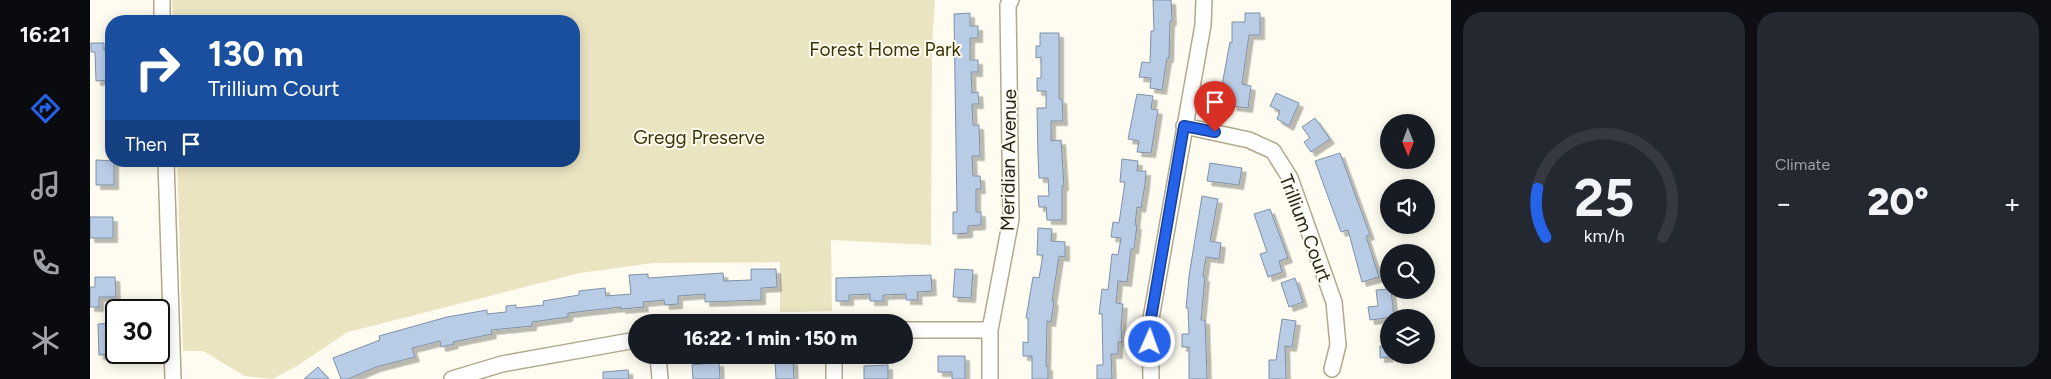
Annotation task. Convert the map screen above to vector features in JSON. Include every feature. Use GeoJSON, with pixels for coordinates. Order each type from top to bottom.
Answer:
{"type":"FeatureCollection","features":[{"type":"Feature","properties":{"kind":"street"},"geometry":{"type":"LineString","coordinates":[[162,0],[162,15]]}},
{"type":"Feature","properties":{"kind":"street","name":"Meridian Avenue"},"geometry":{"type":"LineString","coordinates":[[990,379],[990,330],[1011,219],[1008,5],[1011,0]]}},
{"type":"Feature","properties":{"kind":"street"},"geometry":{"type":"LineString","coordinates":[[1151,379],[1150,324],[1203,25],[1204,0]]}},
{"type":"Feature","properties":{"kind":"street","name":"Trillium Court"},"geometry":{"type":"LineString","coordinates":[[1184,126],[1249,140],[1273,151],[1290,178],[1334,302],[1338,345],[1332,369]]}},
{"type":"Feature","properties":{"kind":"street"},"geometry":{"type":"LineString","coordinates":[[166,167],[172,379]]}},
{"type":"Feature","properties":{"kind":"street"},"geometry":{"type":"LineString","coordinates":[[913,330],[990,330]]}},
{"type":"Feature","properties":{"kind":"street"},"geometry":{"type":"LineString","coordinates":[[452,379],[502,364],[628,341]]}},
{"type":"Feature","properties":{"kind":"street"},"geometry":{"type":"LineString","coordinates":[[659,364],[660,379]]}},
{"type":"Feature","properties":{"kind":"street"},"geometry":{"type":"LineString","coordinates":[[834,364],[834,379]]}},
{"type":"Feature","properties":{"kind":"green space","name":"Gregg Preserve"},"geometry":{"type":"Polygon","coordinates":[[[172,0],[935,0],[932,44],[931,245],[831,240],[832,311],[780,312],[780,262],[653,263],[580,273],[348,332],[295,367],[272,379],[245,376],[203,351],[183,351],[177,167],[580,167],[580,15],[173,15],[172,0]]]}},
{"type":"Feature","properties":{"kind":"building"},"geometry":{"type":"Polygon","coordinates":[[[1153,0],[1171,0],[1172,21],[1170,21],[1169,58],[1167,58],[1162,90],[1150,88],[1151,78],[1139,77],[1142,62],[1150,63],[1151,31],[1154,31],[1153,0]]]}},
{"type":"Feature","properties":{"kind":"building"},"geometry":{"type":"Polygon","coordinates":[[[970,13],[970,26],[978,26],[978,38],[970,38],[970,60],[978,60],[978,72],[971,72],[972,93],[978,92],[979,104],[972,104],[973,125],[979,125],[980,156],[972,156],[973,176],[980,176],[981,189],[976,189],[976,212],[981,212],[981,225],[968,226],[968,233],[953,234],[953,212],[957,212],[954,14],[970,13]]]}},
{"type":"Feature","properties":{"kind":"building"},"geometry":{"type":"Polygon","coordinates":[[[1245,13],[1260,13],[1260,35],[1249,35],[1242,84],[1251,86],[1248,108],[1232,106],[1233,98],[1220,96],[1230,42],[1232,43],[1232,22],[1245,22],[1245,13]]]}},
{"type":"Feature","properties":{"kind":"building"},"geometry":{"type":"Polygon","coordinates":[[[1040,33],[1059,33],[1059,99],[1062,99],[1063,121],[1051,121],[1051,141],[1061,140],[1064,186],[1062,186],[1062,220],[1047,220],[1046,207],[1039,207],[1038,196],[1049,196],[1048,178],[1039,178],[1037,108],[1046,108],[1046,91],[1037,91],[1037,78],[1041,78],[1041,57],[1036,58],[1036,46],[1040,46],[1040,33]]]}},
{"type":"Feature","properties":{"kind":"building"},"geometry":{"type":"Polygon","coordinates":[[[91,43],[104,43],[105,80],[96,81],[95,52],[91,52],[91,43]]]}},
{"type":"Feature","properties":{"kind":"building"},"geometry":{"type":"Polygon","coordinates":[[[1276,93],[1299,103],[1289,126],[1277,119],[1280,111],[1270,106],[1276,93]]]}},
{"type":"Feature","properties":{"kind":"building"},"geometry":{"type":"Polygon","coordinates":[[[1137,94],[1153,96],[1151,109],[1158,110],[1151,153],[1137,152],[1139,141],[1128,139],[1137,94]]]}},
{"type":"Feature","properties":{"kind":"building"},"geometry":{"type":"Polygon","coordinates":[[[1315,118],[1330,139],[1311,152],[1304,142],[1310,138],[1302,127],[1315,118]]]}},
{"type":"Feature","properties":{"kind":"building"},"geometry":{"type":"Polygon","coordinates":[[[1340,153],[1370,235],[1366,236],[1379,277],[1362,282],[1348,230],[1341,232],[1315,161],[1340,153]]]}},
{"type":"Feature","properties":{"kind":"building"},"geometry":{"type":"Polygon","coordinates":[[[1122,159],[1138,161],[1137,171],[1146,171],[1145,184],[1141,208],[1137,207],[1134,249],[1131,249],[1127,282],[1118,281],[1116,303],[1123,304],[1122,342],[1118,342],[1118,354],[1111,354],[1112,379],[1097,379],[1097,365],[1103,365],[1102,314],[1099,314],[1102,289],[1108,290],[1112,254],[1118,255],[1121,238],[1111,237],[1113,222],[1119,223],[1125,182],[1120,182],[1122,159]]]}},
{"type":"Feature","properties":{"kind":"building"},"geometry":{"type":"Polygon","coordinates":[[[96,160],[105,160],[105,167],[114,167],[114,185],[96,185],[96,160]]]}},
{"type":"Feature","properties":{"kind":"building"},"geometry":{"type":"Polygon","coordinates":[[[1210,163],[1242,168],[1239,185],[1207,181],[1210,163]]]}},
{"type":"Feature","properties":{"kind":"building"},"geometry":{"type":"Polygon","coordinates":[[[1202,196],[1218,199],[1210,241],[1221,243],[1219,259],[1206,257],[1203,277],[1205,277],[1201,320],[1205,320],[1207,379],[1189,379],[1189,347],[1182,347],[1182,334],[1189,334],[1188,308],[1186,308],[1189,276],[1202,196]]]}},
{"type":"Feature","properties":{"kind":"building"},"geometry":{"type":"Polygon","coordinates":[[[1270,209],[1288,258],[1279,261],[1282,272],[1268,277],[1260,254],[1267,252],[1254,214],[1270,209]]]}},
{"type":"Feature","properties":{"kind":"building"},"geometry":{"type":"Polygon","coordinates":[[[90,217],[113,217],[113,238],[90,238],[90,217]]]}},
{"type":"Feature","properties":{"kind":"building"},"geometry":{"type":"Polygon","coordinates":[[[1038,228],[1052,229],[1051,241],[1065,242],[1065,257],[1059,256],[1052,301],[1054,301],[1051,322],[1047,321],[1046,366],[1048,366],[1048,379],[1032,379],[1032,356],[1023,356],[1023,342],[1028,343],[1028,318],[1026,318],[1033,277],[1039,278],[1043,255],[1037,255],[1038,228]]]}},
{"type":"Feature","properties":{"kind":"building"},"geometry":{"type":"Polygon","coordinates":[[[751,269],[776,269],[777,287],[761,288],[761,300],[705,302],[705,294],[678,296],[678,304],[665,305],[664,300],[643,302],[644,307],[621,309],[621,307],[568,313],[568,317],[532,322],[532,326],[491,330],[492,334],[453,342],[454,344],[441,347],[440,341],[412,348],[415,357],[376,367],[348,379],[341,379],[333,358],[380,340],[379,336],[447,317],[487,310],[487,314],[506,312],[506,306],[516,305],[516,308],[544,305],[543,301],[579,295],[579,291],[605,288],[606,296],[631,294],[629,275],[648,274],[648,278],[723,273],[724,281],[751,280],[751,269]]]}},
{"type":"Feature","properties":{"kind":"building"},"geometry":{"type":"Polygon","coordinates":[[[955,269],[973,270],[971,298],[953,297],[955,269]]]}},
{"type":"Feature","properties":{"kind":"building"},"geometry":{"type":"Polygon","coordinates":[[[931,275],[932,291],[917,292],[918,300],[906,300],[906,294],[883,295],[883,301],[870,301],[870,294],[849,295],[849,301],[836,301],[836,278],[931,275]]]}},
{"type":"Feature","properties":{"kind":"building"},"geometry":{"type":"Polygon","coordinates":[[[95,277],[115,277],[116,297],[99,297],[99,307],[90,307],[90,287],[95,287],[95,277]]]}},
{"type":"Feature","properties":{"kind":"building"},"geometry":{"type":"Polygon","coordinates":[[[1295,278],[1303,302],[1289,307],[1281,283],[1295,278]]]}},
{"type":"Feature","properties":{"kind":"building"},"geometry":{"type":"Polygon","coordinates":[[[1376,290],[1380,290],[1380,299],[1392,299],[1393,309],[1380,309],[1380,319],[1370,320],[1368,307],[1378,306],[1376,290]]]}},
{"type":"Feature","properties":{"kind":"building"},"geometry":{"type":"Polygon","coordinates":[[[1282,319],[1296,321],[1292,347],[1285,346],[1286,379],[1269,379],[1269,360],[1276,360],[1282,319]]]}},
{"type":"Feature","properties":{"kind":"building"},"geometry":{"type":"Polygon","coordinates":[[[98,324],[105,324],[105,355],[99,355],[98,324]]]}},
{"type":"Feature","properties":{"kind":"building"},"geometry":{"type":"Polygon","coordinates":[[[938,356],[965,356],[965,379],[952,379],[952,372],[938,372],[938,356]]]}},
{"type":"Feature","properties":{"kind":"building"},"geometry":{"type":"Polygon","coordinates":[[[719,364],[720,379],[693,379],[692,365],[719,364]]]}},
{"type":"Feature","properties":{"kind":"building"},"geometry":{"type":"Polygon","coordinates":[[[775,364],[793,364],[794,379],[776,379],[775,364]]]}},
{"type":"Feature","properties":{"kind":"building"},"geometry":{"type":"Polygon","coordinates":[[[888,365],[888,379],[864,379],[864,366],[888,365]]]}},
{"type":"Feature","properties":{"kind":"building"},"geometry":{"type":"Polygon","coordinates":[[[318,367],[329,379],[304,379],[318,367]]]}},
{"type":"Feature","properties":{"kind":"building"},"geometry":{"type":"Polygon","coordinates":[[[628,370],[629,379],[603,379],[603,372],[628,370]]]}},
{"type":"Feature","properties":{"kind":"route"},"geometry":{"type":"LineString","coordinates":[[1150,342],[1150,324],[1184,126],[1215,132]]}},
{"type":"Feature","properties":{"kind":"park label","name":"Forest Home Park"},"geometry":{"type":"Point","coordinates":[885,49]}}]}
